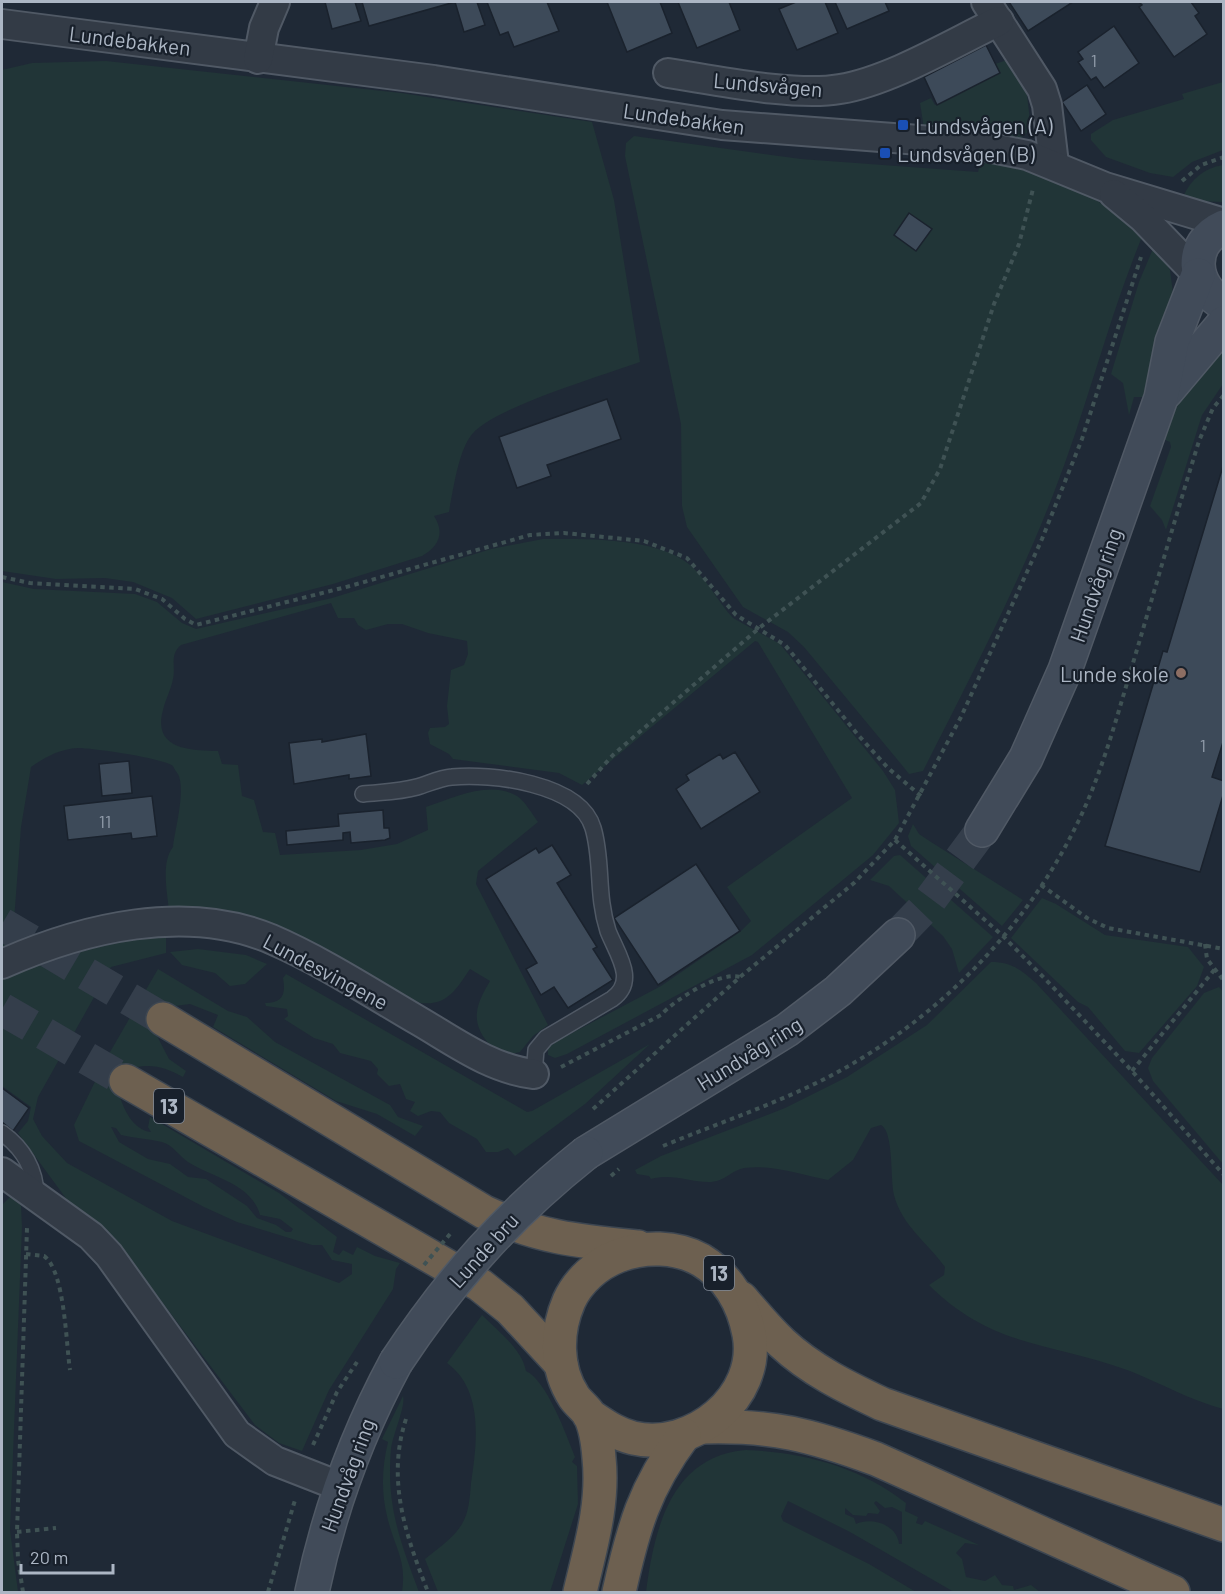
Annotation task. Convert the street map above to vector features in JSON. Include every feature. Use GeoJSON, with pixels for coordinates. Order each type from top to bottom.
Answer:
{"type":"FeatureCollection","features":[{"type":"Feature","properties":{"kind":"highway","name":"13"},"geometry":{"type":"LineString","coordinates":[[163,1019],[484,1212],[521,1229],[567,1241],[657,1248],[679,1252],[700,1260],[718,1272],[782,1343],[844,1386],[882,1404],[1224,1525]]}},
{"type":"Feature","properties":{"kind":"highway","name":"13"},"geometry":{"type":"LineString","coordinates":[[126,1081],[480,1285],[510,1309],[561,1364]]}},
{"type":"Feature","properties":{"kind":"highway","name":"13"},"geometry":{"type":"LineString","coordinates":[[657,1248],[633,1250],[609,1259],[589,1273],[563,1315],[558,1340],[561,1364],[573,1395],[589,1415],[610,1429],[634,1438],[659,1440],[693,1431],[751,1426],[790,1431],[831,1442],[876,1459],[1173,1593]]}},
{"type":"Feature","properties":{"kind":"highway","name":"13"},"geometry":{"type":"LineString","coordinates":[[619,1593],[640,1509],[665,1460],[693,1431],[723,1411],[739,1389],[748,1365],[750,1338],[733,1289]]}},
{"type":"Feature","properties":{"kind":"highway","name":"13"},"geometry":{"type":"LineString","coordinates":[[580,1593],[596,1519],[600,1485],[599,1458],[589,1415]]}},
{"type":"Feature","properties":{"kind":"main road","name":"Hundvåg ring"},"geometry":{"type":"LineString","coordinates":[[982,830],[1026,758],[1055,696],[1161,398],[1172,342],[1198,275],[1199,253],[1211,234],[1224,227]]}},
{"type":"Feature","properties":{"kind":"main road"},"geometry":{"type":"LineString","coordinates":[[1198,275],[1208,293],[1224,304]]}},
{"type":"Feature","properties":{"kind":"main road","name":"Hundvåg ring"},"geometry":{"type":"LineString","coordinates":[[1161,398],[1224,323]]}},
{"type":"Feature","properties":{"kind":"main road","name":"Hundvåg ring"},"geometry":{"type":"LineString","coordinates":[[586,1153],[787,1030],[838,991],[898,935]]}},
{"type":"Feature","properties":{"kind":"main road","name":"Lunde bru"},"geometry":{"type":"LineString","coordinates":[[396,1362],[456,1277],[496,1233],[539,1192],[586,1153]]}},
{"type":"Feature","properties":{"kind":"main road","name":"Hundvåg ring"},"geometry":{"type":"LineString","coordinates":[[312,1593],[321,1547],[339,1486],[357,1441],[396,1362]]}},
{"type":"Feature","properties":{"kind":"street"},"geometry":{"type":"LineString","coordinates":[[258,59],[264,28],[275,2]]}},
{"type":"Feature","properties":{"kind":"street","name":"Lundsvågen"},"geometry":{"type":"LineString","coordinates":[[668,73],[788,89],[839,90],[881,76],[992,11],[1042,89],[1047,105],[1048,162]]}},
{"type":"Feature","properties":{"kind":"street","name":"Lundebakken"},"geometry":{"type":"LineString","coordinates":[[2,24],[434,81],[722,124],[972,144],[1048,162],[1105,187],[1224,222]]}},
{"type":"Feature","properties":{"kind":"street","name":"Lundebakken"},"geometry":{"type":"LineString","coordinates":[[1105,187],[1143,218],[1198,275]]}},
{"type":"Feature","properties":{"kind":"street","name":"Lundesvingene"},"geometry":{"type":"LineString","coordinates":[[2,964],[66,940],[127,927],[194,921],[233,926],[292,948],[493,1064],[534,1074]]}},
{"type":"Feature","properties":{"kind":"street"},"geometry":{"type":"LineString","coordinates":[[2,1172],[91,1236],[109,1255],[237,1434],[275,1461],[339,1486]]}},
{"type":"Feature","properties":{"kind":"lane"},"geometry":{"type":"LineString","coordinates":[[363,794],[406,790],[456,777],[531,783],[554,791],[577,804],[592,826],[599,899],[609,933],[624,968],[626,982],[621,993],[540,1043],[534,1059],[534,1074]]}},
{"type":"Feature","properties":{"kind":"lane"},"geometry":{"type":"LineString","coordinates":[[2,1134],[27,1160],[36,1181],[36,1196]]}},
{"type":"Feature","properties":{"kind":"path"},"geometry":{"type":"LineString","coordinates":[[1178,189],[1192,170],[1224,157]]}},
{"type":"Feature","properties":{"kind":"path"},"geometry":{"type":"LineString","coordinates":[[577,804],[582,790],[613,755],[758,629],[910,514],[929,490],[940,469],[994,304],[1019,244],[1048,162]]}},
{"type":"Feature","properties":{"kind":"path"},"geometry":{"type":"LineString","coordinates":[[585,1114],[740,977],[854,883],[895,840],[921,796],[1002,632],[1060,498],[1082,439],[1143,252]]}},
{"type":"Feature","properties":{"kind":"path"},"geometry":{"type":"LineString","coordinates":[[657,1149],[766,1107],[863,1058],[939,1004],[1004,937],[1041,885],[1079,821],[1096,778],[1199,441],[1213,408],[1224,394]]}},
{"type":"Feature","properties":{"kind":"path"},"geometry":{"type":"LineString","coordinates":[[2,577],[30,583],[135,589],[162,599],[185,620],[196,625],[350,586],[511,539],[546,533],[600,535],[644,541],[678,552],[696,567],[736,615],[785,645],[859,736],[894,774],[921,796]]}},
{"type":"Feature","properties":{"kind":"path"},"geometry":{"type":"LineString","coordinates":[[895,840],[1004,937],[1132,1071],[1224,1175]]}},
{"type":"Feature","properties":{"kind":"path"},"geometry":{"type":"LineString","coordinates":[[1041,885],[1087,918],[1108,928],[1224,949]]}},
{"type":"Feature","properties":{"kind":"path"},"geometry":{"type":"LineString","coordinates":[[1205,944],[1205,955],[1224,981]]}},
{"type":"Feature","properties":{"kind":"path"},"geometry":{"type":"LineString","coordinates":[[1132,1071],[1215,969]]}},
{"type":"Feature","properties":{"kind":"path"},"geometry":{"type":"LineString","coordinates":[[534,1074],[568,1064],[661,1015],[671,1003],[721,978],[740,977]]}},
{"type":"Feature","properties":{"kind":"path"},"geometry":{"type":"LineString","coordinates":[[619,1169],[625,1165]]}},
{"type":"Feature","properties":{"kind":"path"},"geometry":{"type":"LineString","coordinates":[[23,1593],[17,1532],[26,1254],[28,1215],[36,1196]]}},
{"type":"Feature","properties":{"kind":"path"},"geometry":{"type":"LineString","coordinates":[[26,1254],[44,1256],[53,1268],[59,1292],[70,1370]]}},
{"type":"Feature","properties":{"kind":"path"},"geometry":{"type":"LineString","coordinates":[[408,1413],[397,1470],[399,1503],[407,1536],[428,1593]]}},
{"type":"Feature","properties":{"kind":"path"},"geometry":{"type":"LineString","coordinates":[[17,1532],[56,1528]]}},
{"type":"Feature","properties":{"kind":"green space"},"geometry":{"type":"Polygon","coordinates":[[[1007,60],[1027,95],[1031,129],[1015,143],[924,129],[920,103],[931,98],[935,105],[996,75],[992,65],[1007,60]]]}},
{"type":"Feature","properties":{"kind":"green space"},"geometry":{"type":"Polygon","coordinates":[[[106,61],[401,93],[592,122],[614,200],[640,362],[522,404],[481,426],[470,437],[462,453],[449,512],[434,516],[440,533],[438,539],[433,548],[422,556],[333,584],[196,619],[172,598],[133,582],[105,578],[56,579],[2,571],[2,70],[32,63],[106,61]]]}},
{"type":"Feature","properties":{"kind":"green space"},"geometry":{"type":"Polygon","coordinates":[[[1223,82],[1223,150],[1192,162],[1173,177],[1150,173],[1106,157],[1091,140],[1091,134],[1113,120],[1184,99],[1182,94],[1223,82]]]}},
{"type":"Feature","properties":{"kind":"green space"},"geometry":{"type":"Polygon","coordinates":[[[634,136],[801,159],[978,172],[981,159],[1028,171],[1067,185],[1086,194],[1144,232],[1119,297],[1065,463],[1039,530],[991,634],[923,771],[909,774],[804,647],[788,632],[743,607],[687,527],[682,506],[681,424],[625,156],[626,143],[634,136]]]}},
{"type":"Feature","properties":{"kind":"green space"},"geometry":{"type":"Polygon","coordinates":[[[1223,165],[1223,202],[1196,201],[1183,197],[1199,175],[1223,165]]]}},
{"type":"Feature","properties":{"kind":"green space"},"geometry":{"type":"Polygon","coordinates":[[[1155,244],[1170,270],[1173,293],[1143,397],[1134,397],[1129,415],[1123,383],[1111,374],[1139,282],[1155,244]]]}},
{"type":"Feature","properties":{"kind":"green space"},"geometry":{"type":"Polygon","coordinates":[[[1223,347],[1223,384],[1202,415],[1166,530],[1162,520],[1150,506],[1171,447],[1170,442],[1163,439],[1176,404],[1223,347]]]}},
{"type":"Feature","properties":{"kind":"green space"},"geometry":{"type":"Polygon","coordinates":[[[543,539],[620,541],[640,544],[676,556],[690,565],[733,618],[780,644],[883,771],[895,790],[899,823],[873,855],[752,955],[567,1054],[555,1058],[548,1055],[548,1048],[557,1041],[661,986],[741,931],[751,921],[727,887],[852,798],[758,642],[755,641],[582,785],[559,773],[453,759],[449,754],[430,744],[428,733],[430,728],[445,727],[449,724],[447,706],[451,670],[464,665],[468,654],[467,641],[428,633],[402,624],[388,624],[366,630],[358,625],[354,618],[338,618],[331,603],[181,645],[175,653],[174,675],[163,710],[161,723],[163,733],[176,745],[196,750],[218,751],[222,764],[238,765],[242,796],[254,800],[263,832],[275,833],[280,855],[361,850],[397,844],[428,830],[426,807],[472,792],[495,790],[520,798],[538,822],[478,871],[476,884],[548,1025],[533,1036],[520,1052],[503,1052],[495,1049],[483,1036],[477,1020],[479,1004],[490,981],[470,969],[456,989],[445,999],[438,1002],[421,1003],[169,910],[166,869],[169,853],[173,847],[179,810],[181,790],[178,774],[173,766],[167,763],[86,748],[53,754],[31,767],[21,827],[14,921],[22,921],[16,939],[2,950],[2,582],[34,589],[135,594],[157,602],[182,623],[196,629],[332,598],[491,549],[543,539]]]}},
{"type":"Feature","properties":{"kind":"green space"},"geometry":{"type":"Polygon","coordinates":[[[913,824],[919,834],[1023,900],[1002,926],[911,846],[908,836],[913,824]]]}},
{"type":"Feature","properties":{"kind":"green space"},"geometry":{"type":"Polygon","coordinates":[[[900,855],[993,937],[959,973],[952,949],[943,936],[889,886],[870,880],[894,856],[900,855]]]}},
{"type":"Feature","properties":{"kind":"green space"},"geometry":{"type":"Polygon","coordinates":[[[1042,898],[1056,904],[1105,935],[1188,947],[1204,967],[1197,986],[1139,1053],[1125,1051],[1088,1007],[1078,1002],[1011,938],[1042,898]]]}},
{"type":"Feature","properties":{"kind":"green space"},"geometry":{"type":"Polygon","coordinates":[[[166,935],[166,953],[111,967],[38,1097],[33,1119],[42,1136],[67,1163],[172,1221],[339,1283],[352,1274],[352,1264],[332,1260],[322,1245],[312,1245],[237,1222],[79,1141],[74,1125],[106,1059],[158,969],[228,1011],[247,1017],[275,1042],[390,1105],[398,1117],[423,1126],[415,1136],[377,1114],[336,1101],[213,1027],[218,1015],[190,1004],[168,1007],[156,1034],[169,1059],[186,1071],[183,1077],[159,1067],[133,1068],[119,1093],[126,1112],[139,1127],[151,1132],[148,1127],[150,1117],[279,1193],[337,1237],[333,1252],[339,1255],[343,1250],[353,1255],[357,1247],[375,1256],[400,1263],[396,1269],[393,1289],[329,1390],[302,1451],[279,1443],[255,1425],[134,1265],[76,1212],[18,1133],[28,1121],[31,1107],[2,1086],[2,977],[82,951],[166,935]],[[111,1127],[119,1142],[148,1159],[170,1164],[188,1177],[206,1179],[247,1206],[257,1218],[276,1225],[286,1232],[291,1232],[293,1229],[280,1219],[260,1215],[255,1204],[240,1188],[188,1162],[166,1143],[121,1135],[116,1128],[111,1127]]]}},
{"type":"Feature","properties":{"kind":"green space"},"geometry":{"type":"Polygon","coordinates":[[[198,949],[246,955],[267,964],[245,984],[230,986],[215,973],[182,965],[170,952],[198,949]]]}},
{"type":"Feature","properties":{"kind":"green space"},"geometry":{"type":"Polygon","coordinates":[[[991,962],[1005,963],[1016,968],[1036,983],[1223,1185],[1223,1409],[1130,1371],[1000,1333],[953,1306],[929,1285],[944,1275],[945,1267],[909,1225],[898,1206],[894,1195],[888,1136],[881,1125],[871,1128],[853,1160],[828,1180],[765,1167],[740,1169],[720,1180],[711,1182],[667,1177],[651,1179],[649,1176],[637,1174],[635,1170],[661,1156],[785,1108],[847,1077],[927,1025],[991,962]]]}},
{"type":"Feature","properties":{"kind":"green space"},"geometry":{"type":"Polygon","coordinates":[[[286,974],[527,1112],[650,1044],[585,1104],[515,1156],[508,1148],[498,1152],[486,1152],[477,1139],[449,1123],[440,1112],[431,1111],[418,1116],[410,1111],[415,1102],[406,1099],[400,1084],[389,1086],[377,1074],[378,1069],[371,1061],[340,1053],[333,1044],[314,1038],[284,1019],[288,1016],[287,1009],[266,1006],[265,1003],[276,1001],[282,996],[283,978],[286,974]]]}},
{"type":"Feature","properties":{"kind":"green space"},"geometry":{"type":"Polygon","coordinates":[[[1219,987],[1224,993],[1223,1164],[1153,1081],[1148,1068],[1152,1058],[1204,993],[1219,987]]]}},
{"type":"Feature","properties":{"kind":"green space"},"geometry":{"type":"Polygon","coordinates":[[[13,1194],[21,1206],[22,1227],[10,1530],[18,1592],[2,1592],[2,1205],[13,1194]]]}},
{"type":"Feature","properties":{"kind":"green space"},"geometry":{"type":"Polygon","coordinates":[[[482,1315],[515,1348],[526,1371],[541,1385],[555,1409],[575,1457],[572,1462],[577,1466],[578,1504],[550,1592],[438,1592],[425,1559],[455,1534],[468,1510],[475,1451],[475,1418],[467,1388],[459,1374],[447,1363],[482,1315]]]}},
{"type":"Feature","properties":{"kind":"green space"},"geometry":{"type":"Polygon","coordinates":[[[403,1396],[403,1406],[391,1449],[391,1488],[400,1539],[419,1592],[402,1592],[403,1571],[387,1516],[383,1488],[383,1470],[388,1442],[382,1439],[403,1396]]]}},
{"type":"Feature","properties":{"kind":"green space"},"geometry":{"type":"Polygon","coordinates":[[[746,1450],[767,1451],[809,1458],[850,1471],[889,1490],[906,1503],[905,1511],[918,1517],[916,1523],[922,1525],[925,1521],[979,1545],[965,1543],[956,1553],[962,1559],[966,1577],[985,1581],[995,1575],[1002,1585],[1013,1586],[1014,1590],[1031,1585],[1040,1592],[954,1592],[850,1532],[788,1501],[781,1516],[783,1521],[869,1564],[916,1592],[646,1592],[654,1545],[671,1500],[683,1481],[699,1466],[720,1455],[746,1450]],[[876,1501],[874,1503],[880,1511],[878,1514],[853,1515],[845,1508],[845,1514],[854,1518],[856,1524],[869,1521],[888,1527],[894,1531],[899,1544],[902,1544],[902,1512],[892,1507],[885,1508],[876,1501]]]}},
{"type":"Feature","properties":{"kind":"building"},"geometry":{"type":"Polygon","coordinates":[[[325,2],[355,2],[361,21],[332,29],[325,2]]]}},
{"type":"Feature","properties":{"kind":"building"},"geometry":{"type":"Polygon","coordinates":[[[362,2],[455,2],[369,26],[362,2]]]}},
{"type":"Feature","properties":{"kind":"building"},"geometry":{"type":"Polygon","coordinates":[[[455,2],[477,2],[485,25],[464,32],[455,2]]]}},
{"type":"Feature","properties":{"kind":"building"},"geometry":{"type":"Polygon","coordinates":[[[487,2],[547,2],[559,31],[514,47],[508,32],[500,35],[487,2]]]}},
{"type":"Feature","properties":{"kind":"building"},"geometry":{"type":"Polygon","coordinates":[[[607,2],[660,2],[672,33],[627,52],[607,2]]]}},
{"type":"Feature","properties":{"kind":"building"},"geometry":{"type":"Polygon","coordinates":[[[678,2],[729,2],[740,30],[697,48],[678,2]]]}},
{"type":"Feature","properties":{"kind":"building"},"geometry":{"type":"Polygon","coordinates":[[[796,2],[825,2],[838,33],[797,50],[779,9],[796,2]]]}},
{"type":"Feature","properties":{"kind":"building"},"geometry":{"type":"Polygon","coordinates":[[[835,2],[885,2],[889,11],[847,29],[835,2]]]}},
{"type":"Feature","properties":{"kind":"building"},"geometry":{"type":"Polygon","coordinates":[[[1009,2],[1073,2],[1028,31],[1009,2]]]}},
{"type":"Feature","properties":{"kind":"building"},"geometry":{"type":"Polygon","coordinates":[[[1139,2],[1191,2],[1199,13],[1195,16],[1207,34],[1174,57],[1139,7],[1142,5],[1139,2]]]}},
{"type":"Feature","properties":{"kind":"building"},"geometry":{"type":"Polygon","coordinates":[[[1114,26],[1139,63],[1104,88],[1096,77],[1091,80],[1078,62],[1083,59],[1078,52],[1114,26]]]}},
{"type":"Feature","properties":{"kind":"building"},"geometry":{"type":"Polygon","coordinates":[[[986,45],[1000,73],[937,105],[924,77],[986,45]]]}},
{"type":"Feature","properties":{"kind":"building"},"geometry":{"type":"Polygon","coordinates":[[[1087,85],[1106,114],[1081,131],[1062,102],[1087,85]]]}},
{"type":"Feature","properties":{"kind":"building"},"geometry":{"type":"Polygon","coordinates":[[[909,213],[932,229],[916,251],[894,235],[909,213]]]}},
{"type":"Feature","properties":{"kind":"building"},"geometry":{"type":"Polygon","coordinates":[[[607,399],[621,439],[547,465],[551,476],[517,488],[499,437],[607,399]]]}},
{"type":"Feature","properties":{"kind":"building"},"geometry":{"type":"Polygon","coordinates":[[[1224,463],[1224,739],[1212,777],[1224,781],[1224,792],[1200,872],[1105,846],[1163,651],[1167,652],[1224,463]]]}},
{"type":"Feature","properties":{"kind":"building"},"geometry":{"type":"Polygon","coordinates":[[[366,734],[371,776],[349,779],[349,775],[294,784],[289,743],[322,739],[322,742],[366,734]]]}},
{"type":"Feature","properties":{"kind":"building"},"geometry":{"type":"Polygon","coordinates":[[[735,752],[760,792],[701,829],[676,789],[689,780],[686,775],[720,754],[723,759],[735,752]]]}},
{"type":"Feature","properties":{"kind":"building"},"geometry":{"type":"Polygon","coordinates":[[[129,761],[132,793],[102,796],[99,764],[129,761]]]}},
{"type":"Feature","properties":{"kind":"building"},"geometry":{"type":"Polygon","coordinates":[[[152,796],[157,836],[132,839],[131,833],[68,840],[64,806],[152,796]]]}},
{"type":"Feature","properties":{"kind":"building"},"geometry":{"type":"Polygon","coordinates":[[[383,810],[384,828],[389,828],[390,838],[385,840],[351,843],[350,832],[343,833],[343,840],[287,845],[286,831],[339,826],[338,814],[383,810]]]}},
{"type":"Feature","properties":{"kind":"building"},"geometry":{"type":"Polygon","coordinates":[[[552,845],[571,875],[557,883],[597,947],[593,949],[613,980],[568,1008],[554,987],[541,995],[526,969],[537,963],[486,879],[536,848],[539,853],[552,845]]]}},
{"type":"Feature","properties":{"kind":"building"},"geometry":{"type":"Polygon","coordinates":[[[696,864],[740,931],[658,985],[614,918],[696,864]]]}},
{"type":"Feature","properties":{"kind":"building"},"geometry":{"type":"Polygon","coordinates":[[[2,1088],[29,1108],[13,1131],[2,1122],[2,1088]]]}},
{"type":"Feature","properties":{"kind":"tunnel"},"geometry":{"type":"LineString","coordinates":[[898,935],[925,907],[982,830]]}},
{"type":"Feature","properties":{"kind":"tunnel"},"geometry":{"type":"LineString","coordinates":[[2,924],[163,1019]]}},
{"type":"Feature","properties":{"kind":"tunnel"},"geometry":{"type":"LineString","coordinates":[[2,1009],[126,1081]]}},
{"type":"Feature","properties":{"kind":"place","name":"Lundsvågen (A)"},"geometry":{"type":"Point","coordinates":[903,125]}},
{"type":"Feature","properties":{"kind":"place","name":"Lundsvågen (B)"},"geometry":{"type":"Point","coordinates":[885,153]}},
{"type":"Feature","properties":{"kind":"place","name":"Lunde skole"},"geometry":{"type":"Point","coordinates":[1181,673]}}]}
